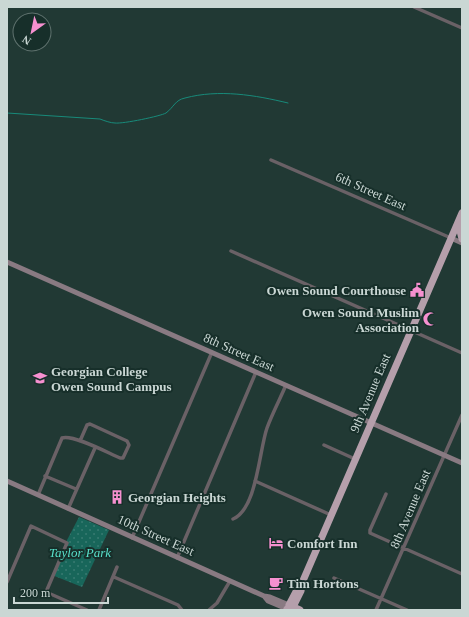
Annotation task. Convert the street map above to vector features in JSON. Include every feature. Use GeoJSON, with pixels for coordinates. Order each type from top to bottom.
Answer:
{"type":"FeatureCollection","features":[{"type":"Feature","properties":{"kind":"highway","name":"9th Avenue East"},"geometry":{"type":"LineString","coordinates":[[291,608],[301,591],[302,583],[462,213]]}},
{"type":"Feature","properties":{"kind":"highway"},"geometry":{"type":"LineString","coordinates":[[462,223],[460,231],[462,239]]}},
{"type":"Feature","properties":{"kind":"street"},"geometry":{"type":"LineString","coordinates":[[414,7],[462,28]]}},
{"type":"Feature","properties":{"kind":"street","name":"6th Street East"},"geometry":{"type":"LineString","coordinates":[[271,160],[462,243]]}},
{"type":"Feature","properties":{"kind":"street"},"geometry":{"type":"LineString","coordinates":[[231,251],[462,353]]}},
{"type":"Feature","properties":{"kind":"street","name":"8th Street East"},"geometry":{"type":"LineString","coordinates":[[7,262],[462,463]]}},
{"type":"Feature","properties":{"kind":"street"},"geometry":{"type":"LineString","coordinates":[[132,538],[212,352]]}},
{"type":"Feature","properties":{"kind":"street"},"geometry":{"type":"LineString","coordinates":[[176,558],[256,372]]}},
{"type":"Feature","properties":{"kind":"street"},"geometry":{"type":"LineString","coordinates":[[233,519],[240,516],[247,507],[268,427],[286,385]]}},
{"type":"Feature","properties":{"kind":"street","name":"8th Avenue East"},"geometry":{"type":"LineString","coordinates":[[376,610],[462,415]]}},
{"type":"Feature","properties":{"kind":"street"},"geometry":{"type":"LineString","coordinates":[[38,495],[62,438],[66,436],[120,458],[123,458],[129,445],[127,441],[90,424],[87,425],[80,441]]}},
{"type":"Feature","properties":{"kind":"street"},"geometry":{"type":"LineString","coordinates":[[324,445],[355,459]]}},
{"type":"Feature","properties":{"kind":"street"},"geometry":{"type":"LineString","coordinates":[[68,509],[95,448]]}},
{"type":"Feature","properties":{"kind":"street"},"geometry":{"type":"LineString","coordinates":[[45,476],[76,489]]}},
{"type":"Feature","properties":{"kind":"street","name":"10th Street East"},"geometry":{"type":"LineString","coordinates":[[7,481],[176,558],[264,596],[270,597],[291,608]]}},
{"type":"Feature","properties":{"kind":"street"},"geometry":{"type":"LineString","coordinates":[[255,481],[331,515]]}},
{"type":"Feature","properties":{"kind":"street"},"geometry":{"type":"LineString","coordinates":[[386,494],[370,533],[462,574]]}},
{"type":"Feature","properties":{"kind":"street"},"geometry":{"type":"LineString","coordinates":[[7,582],[31,526],[67,543],[46,592],[87,610]]}},
{"type":"Feature","properties":{"kind":"street"},"geometry":{"type":"LineString","coordinates":[[99,610],[117,567]]}},
{"type":"Feature","properties":{"kind":"street"},"geometry":{"type":"LineString","coordinates":[[114,577],[178,605],[182,610]]}},
{"type":"Feature","properties":{"kind":"street"},"geometry":{"type":"LineString","coordinates":[[334,578],[407,610]]}},
{"type":"Feature","properties":{"kind":"street"},"geometry":{"type":"LineString","coordinates":[[209,610],[217,603],[230,581]]}},
{"type":"Feature","properties":{"kind":"green space","name":"Taylor Park"},"geometry":{"type":"Polygon","coordinates":[[[79,517],[109,530],[82,587],[52,575],[65,544],[79,517]]]}},
{"type":"Feature","properties":{"kind":"waterway"},"geometry":{"type":"LineString","coordinates":[[7,113],[100,119],[112,123],[119,123],[142,120],[166,113],[179,100],[198,95],[237,94],[288,103]]}},
{"type":"Feature","properties":{"kind":"place","name":"Owen Sound Courthouse"},"geometry":{"type":"Point","coordinates":[417,290]}},
{"type":"Feature","properties":{"kind":"place","name":"Owen Sound Muslim Association"},"geometry":{"type":"Point","coordinates":[430,319]}},
{"type":"Feature","properties":{"kind":"place","name":"Georgian College Owen Sound Campus"},"geometry":{"type":"Point","coordinates":[40,378]}},
{"type":"Feature","properties":{"kind":"place","name":"Georgian Heights"},"geometry":{"type":"Point","coordinates":[117,497]}},
{"type":"Feature","properties":{"kind":"place","name":"Comfort Inn"},"geometry":{"type":"Point","coordinates":[276,543]}},
{"type":"Feature","properties":{"kind":"place","name":"Tim Hortons"},"geometry":{"type":"Point","coordinates":[276,583]}}]}
